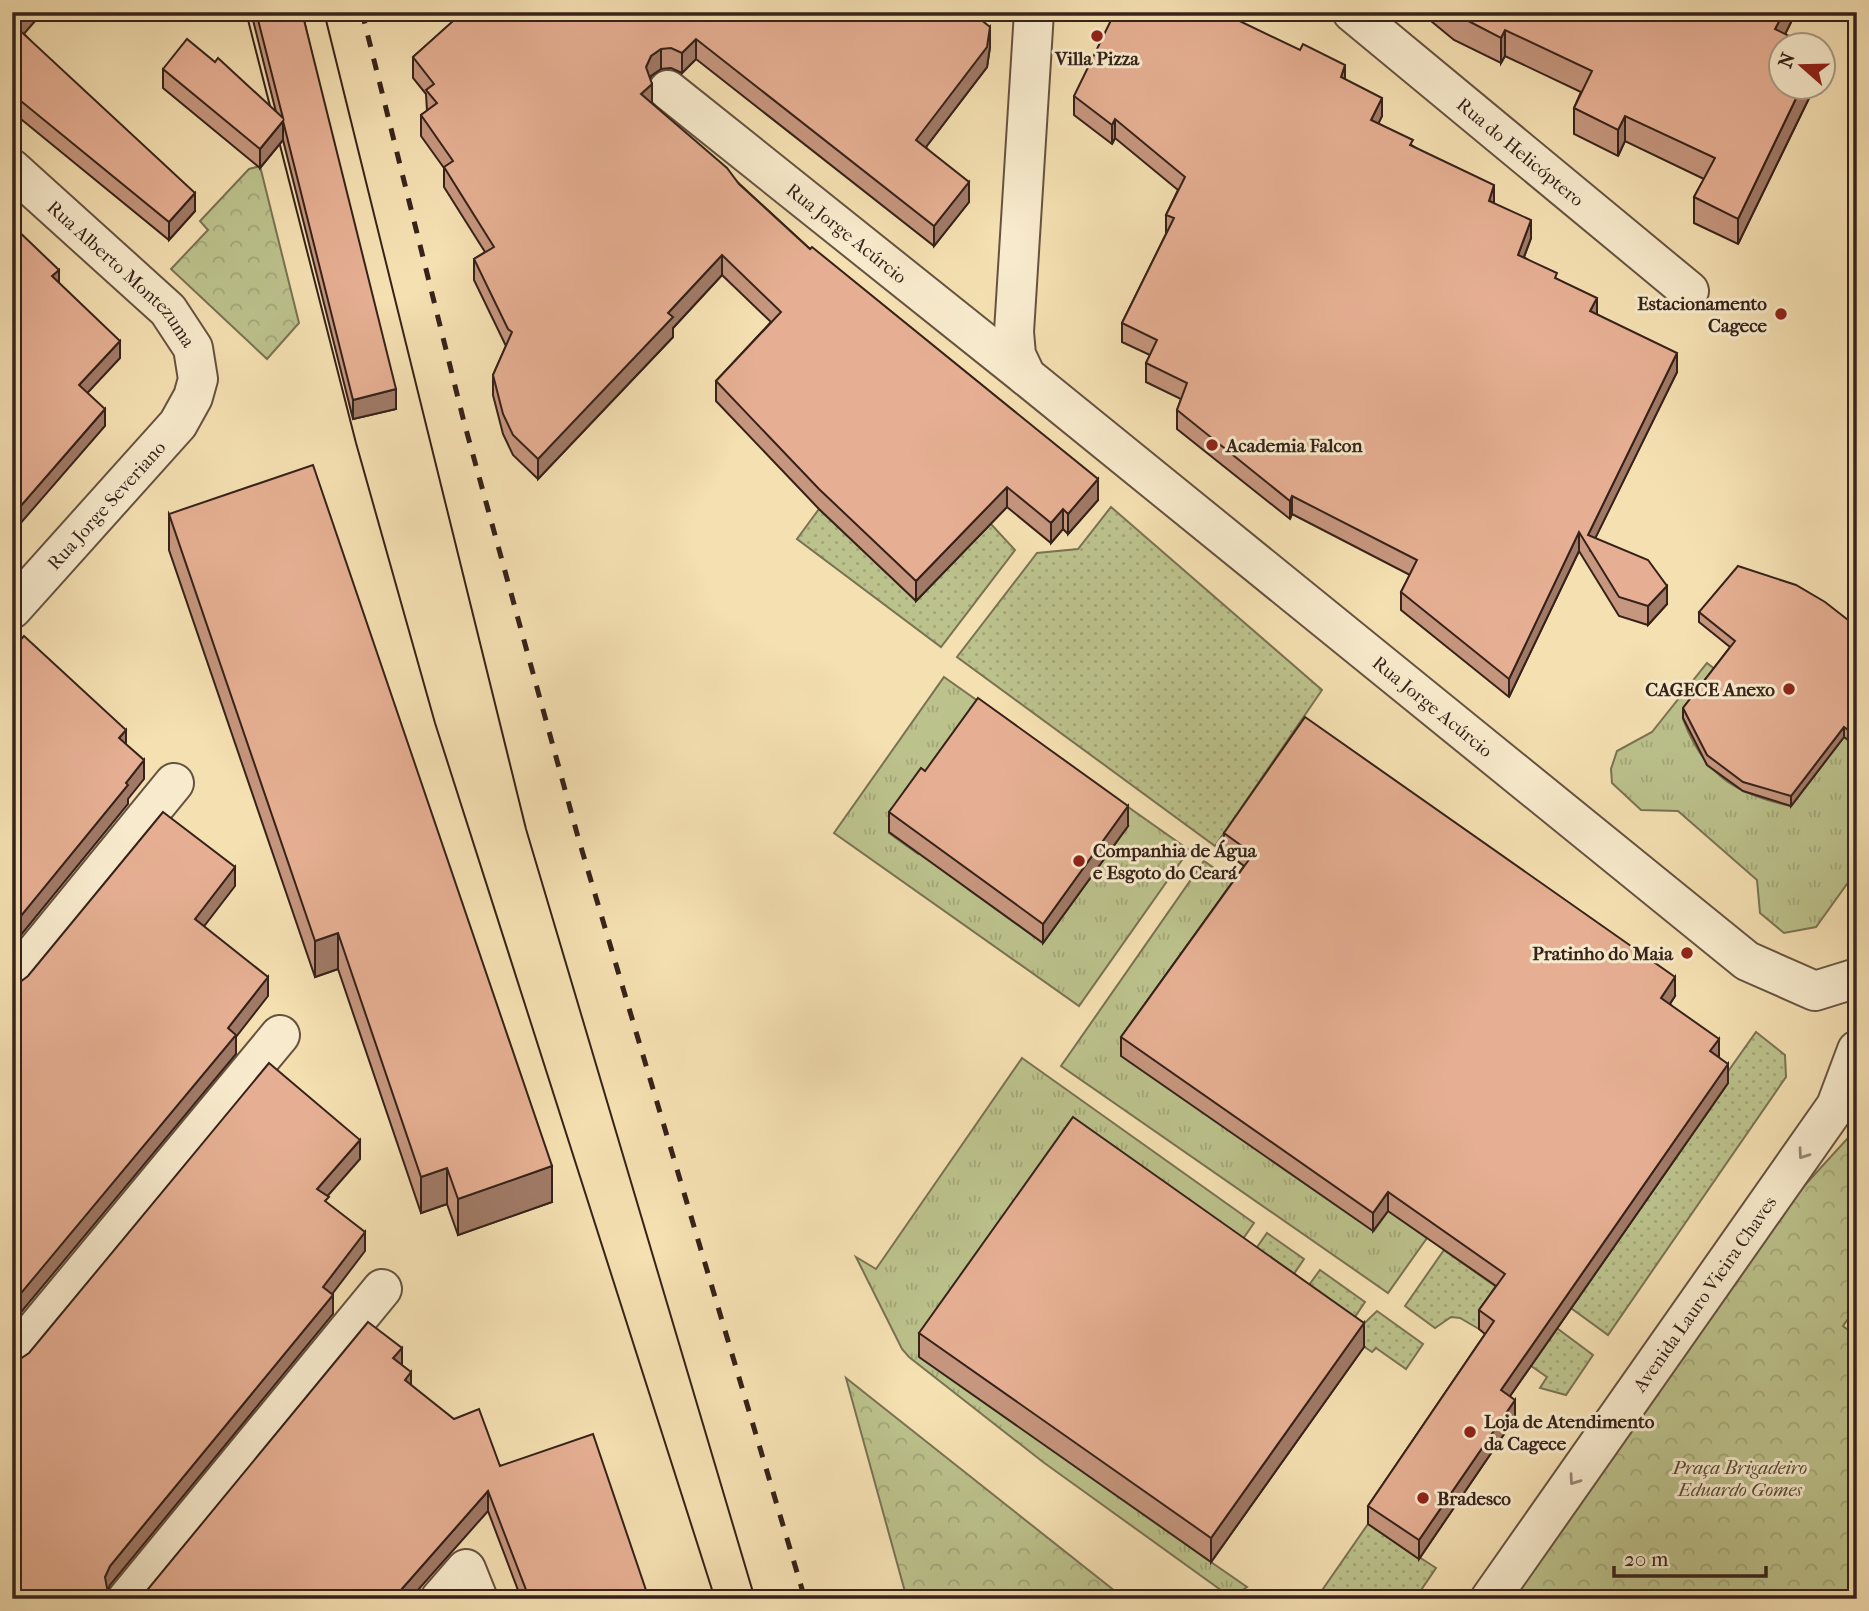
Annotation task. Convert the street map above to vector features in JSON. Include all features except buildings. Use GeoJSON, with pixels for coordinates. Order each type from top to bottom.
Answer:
{"type":"FeatureCollection","features":[{"type":"Feature","properties":{"kind":"street"},"geometry":{"type":"LineString","coordinates":[[1026,376],[1016,355],[1014,332],[1034,12]]}},
{"type":"Feature","properties":{"kind":"street","name":"Rua do Helicóptero"},"geometry":{"type":"LineString","coordinates":[[1353,12],[1689,291]]}},
{"type":"Feature","properties":{"kind":"street","name":"Rua Jorge Acúrcio"},"geometry":{"type":"LineString","coordinates":[[668,90],[1026,376],[1747,961],[1815,991],[1857,978]]}},
{"type":"Feature","properties":{"kind":"street","name":"Rua Alberto Montezuma"},"geometry":{"type":"LineString","coordinates":[[12,169],[168,310],[193,348],[198,379],[193,397]]}},
{"type":"Feature","properties":{"kind":"street","name":"Rua Jorge Severiano"},"geometry":{"type":"LineString","coordinates":[[12,609],[178,424],[193,397]]}},
{"type":"Feature","properties":{"kind":"street"},"geometry":{"type":"LineString","coordinates":[[12,981],[174,783]]}},
{"type":"Feature","properties":{"kind":"street"},"geometry":{"type":"LineString","coordinates":[[12,1359],[280,1035]]}},
{"type":"Feature","properties":{"kind":"street","name":"Avenida Lauro Vieira Chaves"},"geometry":{"type":"LineString","coordinates":[[1490,1599],[1847,1101],[1857,1050]]}},
{"type":"Feature","properties":{"kind":"street"},"geometry":{"type":"LineString","coordinates":[[127,1599],[382,1289]]}},
{"type":"Feature","properties":{"kind":"street"},"geometry":{"type":"LineString","coordinates":[[440,1599],[466,1569],[478,1599]]}},
{"type":"Feature","properties":{"kind":"green space"},"geometry":{"type":"Polygon","coordinates":[[[260,166],[299,323],[267,359],[171,269],[208,230],[200,221],[249,169],[260,166]]]}},
{"type":"Feature","properties":{"kind":"green space"},"geometry":{"type":"Polygon","coordinates":[[[1111,507],[1322,690],[1215,846],[957,657],[1037,553],[1078,549],[1111,507]]]}},
{"type":"Feature","properties":{"kind":"green space"},"geometry":{"type":"Polygon","coordinates":[[[819,509],[916,600],[990,523],[1015,550],[941,647],[797,539],[819,509]]]}},
{"type":"Feature","properties":{"kind":"green space"},"geometry":{"type":"Polygon","coordinates":[[[1707,663],[1729,680],[1708,686],[1683,719],[1700,754],[1711,768],[1737,788],[1791,806],[1828,724],[1857,747],[1857,870],[1816,927],[1784,933],[1760,913],[1757,880],[1678,811],[1641,810],[1612,783],[1611,769],[1617,751],[1652,732],[1707,663]]]}},
{"type":"Feature","properties":{"kind":"green space"},"geometry":{"type":"Polygon","coordinates":[[[944,677],[1189,850],[1079,1006],[834,833],[944,677]],[[921,788],[889,833],[918,854],[923,848],[968,889],[1043,943],[921,788]]]}},
{"type":"Feature","properties":{"kind":"green space"},"geometry":{"type":"Polygon","coordinates":[[[1204,861],[1240,886],[1374,1231],[1388,1211],[1427,1238],[1388,1293],[1061,1066],[1204,861]]]}},
{"type":"Feature","properties":{"kind":"green space"},"geometry":{"type":"Polygon","coordinates":[[[1756,1032],[1785,1055],[1786,1077],[1608,1335],[1564,1303],[1756,1032]]]}},
{"type":"Feature","properties":{"kind":"green space"},"geometry":{"type":"Polygon","coordinates":[[[1022,1058],[1254,1223],[1189,1317],[1211,1562],[1247,1587],[1237,1594],[1225,1593],[1043,1462],[909,1357],[902,1349],[856,1257],[876,1269],[1022,1058]]]}},
{"type":"Feature","properties":{"kind":"green space","name":"Praça Brigadeiro Eduardo Gomes"},"geometry":{"type":"Polygon","coordinates":[[[1857,1128],[1857,1306],[1843,1326],[1857,1337],[1857,1599],[1511,1599],[1794,1197],[1857,1128]]]}},
{"type":"Feature","properties":{"kind":"green space"},"geometry":{"type":"Polygon","coordinates":[[[1267,1233],[1304,1259],[1283,1290],[1246,1263],[1267,1233]]]}},
{"type":"Feature","properties":{"kind":"green space"},"geometry":{"type":"Polygon","coordinates":[[[1444,1250],[1505,1293],[1479,1329],[1460,1318],[1451,1317],[1435,1328],[1405,1306],[1444,1250]]]}},
{"type":"Feature","properties":{"kind":"green space"},"geometry":{"type":"Polygon","coordinates":[[[1320,1270],[1365,1302],[1344,1333],[1298,1300],[1320,1270]]]}},
{"type":"Feature","properties":{"kind":"green space"},"geometry":{"type":"Polygon","coordinates":[[[1377,1311],[1423,1344],[1406,1369],[1376,1348],[1372,1352],[1350,1337],[1377,1311]]]}},
{"type":"Feature","properties":{"kind":"green space"},"geometry":{"type":"Polygon","coordinates":[[[1550,1323],[1593,1355],[1566,1395],[1540,1388],[1547,1377],[1524,1361],[1550,1323]]]}},
{"type":"Feature","properties":{"kind":"green space"},"geometry":{"type":"Polygon","coordinates":[[[846,1378],[1125,1599],[907,1599],[846,1378]]]}},
{"type":"Feature","properties":{"kind":"green space"},"geometry":{"type":"Polygon","coordinates":[[[1368,1524],[1436,1568],[1415,1599],[1316,1599],[1368,1524]]]}},
{"type":"Feature","properties":{"kind":"tram line"},"geometry":{"type":"LineString","coordinates":[[246,12],[356,443],[435,723],[715,1599]]}},
{"type":"Feature","properties":{"kind":"tram line"},"geometry":{"type":"LineString","coordinates":[[324,12],[526,829],[755,1599]]}},
{"type":"Feature","properties":{"kind":"railway"},"geometry":{"type":"LineString","coordinates":[[362,12],[464,422],[578,837],[805,1599]]}},
{"type":"Feature","properties":{"kind":"place","name":"Villa Pizza"},"geometry":{"type":"Point","coordinates":[1097,36]}},
{"type":"Feature","properties":{"kind":"place","name":"Estacionamento Cagece"},"geometry":{"type":"Point","coordinates":[1781,314]}},
{"type":"Feature","properties":{"kind":"place","name":"Academia Falcon"},"geometry":{"type":"Point","coordinates":[1212,445]}},
{"type":"Feature","properties":{"kind":"place","name":"CAGECE Anexo"},"geometry":{"type":"Point","coordinates":[1789,689]}},
{"type":"Feature","properties":{"kind":"place","name":"Companhia de Água e Esgoto do Ceará"},"geometry":{"type":"Point","coordinates":[1079,861]}},
{"type":"Feature","properties":{"kind":"place","name":"Pratinho do Maia"},"geometry":{"type":"Point","coordinates":[1687,953]}},
{"type":"Feature","properties":{"kind":"place","name":"Loja de Atendimento da Cagece"},"geometry":{"type":"Point","coordinates":[1470,1432]}},
{"type":"Feature","properties":{"kind":"place","name":"Bradesco"},"geometry":{"type":"Point","coordinates":[1423,1498]}}]}
